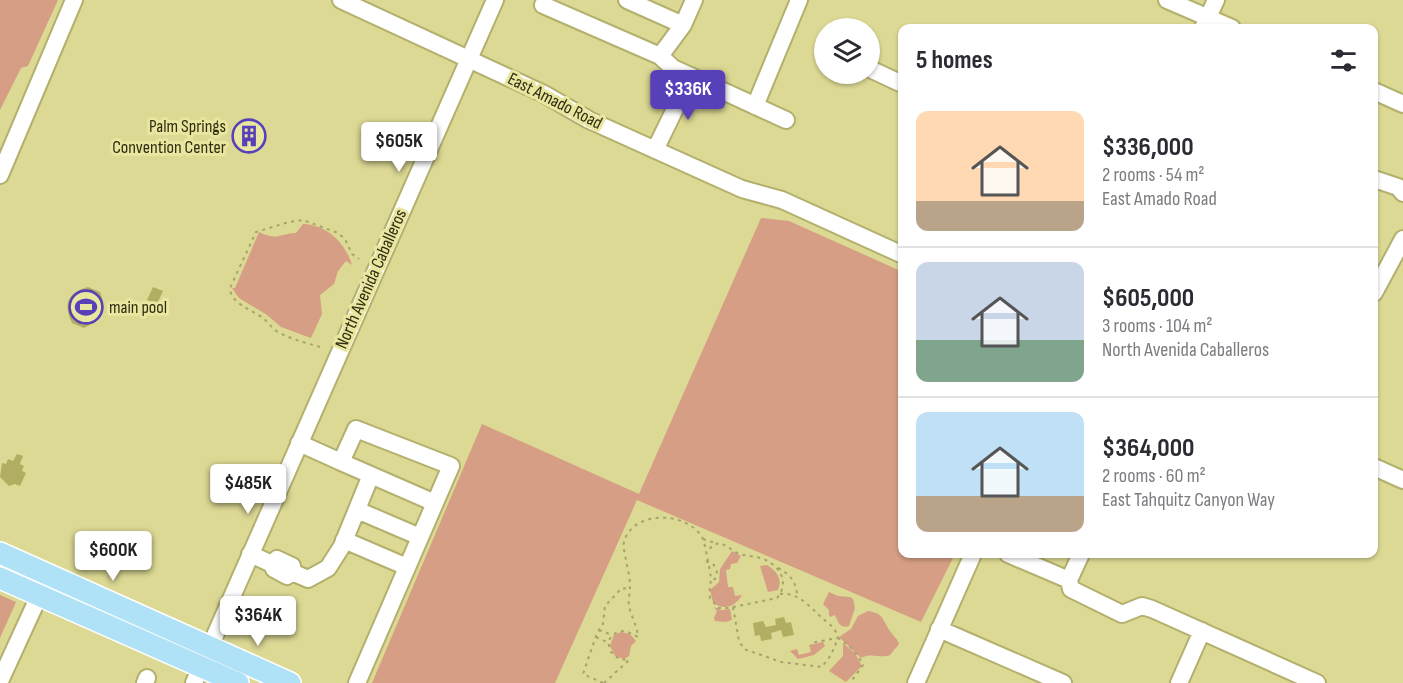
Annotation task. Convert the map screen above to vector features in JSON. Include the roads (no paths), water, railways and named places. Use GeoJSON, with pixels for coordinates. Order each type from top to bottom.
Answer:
{"type":"FeatureCollection","features":[{"type":"Feature","properties":{"kind":"main road"},"geometry":{"type":"LineString","coordinates":[[0,553],[290,683]]}},
{"type":"Feature","properties":{"kind":"main road"},"geometry":{"type":"LineString","coordinates":[[0,578],[197,675],[238,683]]}},
{"type":"Feature","properties":{"kind":"street"},"geometry":{"type":"LineString","coordinates":[[0,175],[74,0]]}},
{"type":"Feature","properties":{"kind":"street","name":"East Amado Road"},"geometry":{"type":"LineString","coordinates":[[341,0],[469,58],[544,94],[589,120],[655,150],[742,189],[782,200],[898,253]]}},
{"type":"Feature","properties":{"kind":"street","name":"North Avenida Caballeros"},"geometry":{"type":"LineString","coordinates":[[197,675],[495,0]]}},
{"type":"Feature","properties":{"kind":"street"},"geometry":{"type":"LineString","coordinates":[[627,0],[683,25]]}},
{"type":"Feature","properties":{"kind":"street"},"geometry":{"type":"LineString","coordinates":[[660,56],[683,25],[694,0]]}},
{"type":"Feature","properties":{"kind":"street"},"geometry":{"type":"LineString","coordinates":[[755,106],[799,0]]}},
{"type":"Feature","properties":{"kind":"street"},"geometry":{"type":"LineString","coordinates":[[1167,0],[1206,23],[1216,0]]}},
{"type":"Feature","properties":{"kind":"street"},"geometry":{"type":"LineString","coordinates":[[543,5],[660,56],[672,68],[786,120]]}},
{"type":"Feature","properties":{"kind":"street"},"geometry":{"type":"LineString","coordinates":[[880,74],[898,82]]}},
{"type":"Feature","properties":{"kind":"street"},"geometry":{"type":"LineString","coordinates":[[655,150],[691,76]]}},
{"type":"Feature","properties":{"kind":"street"},"geometry":{"type":"LineString","coordinates":[[1378,93],[1403,104]]}},
{"type":"Feature","properties":{"kind":"street"},"geometry":{"type":"LineString","coordinates":[[1378,180],[1398,187],[1403,193]]}},
{"type":"Feature","properties":{"kind":"street"},"geometry":{"type":"LineString","coordinates":[[1378,285],[1403,238]]}},
{"type":"Feature","properties":{"kind":"street"},"geometry":{"type":"LineString","coordinates":[[340,462],[356,429],[451,466],[357,683]]}},
{"type":"Feature","properties":{"kind":"street"},"geometry":{"type":"LineString","coordinates":[[298,443],[435,503]]}},
{"type":"Feature","properties":{"kind":"street"},"geometry":{"type":"LineString","coordinates":[[1378,469],[1403,480]]}},
{"type":"Feature","properties":{"kind":"street"},"geometry":{"type":"LineString","coordinates":[[250,554],[272,564],[274,569],[287,576],[292,572],[308,579],[328,568],[344,540],[371,475]]}},
{"type":"Feature","properties":{"kind":"street"},"geometry":{"type":"LineString","coordinates":[[357,510],[420,537]]}},
{"type":"Feature","properties":{"kind":"street"},"geometry":{"type":"LineString","coordinates":[[344,540],[407,567]]}},
{"type":"Feature","properties":{"kind":"street"},"geometry":{"type":"LineString","coordinates":[[915,683],[971,558]]}},
{"type":"Feature","properties":{"kind":"street"},"geometry":{"type":"LineString","coordinates":[[1017,558],[1069,580]]}},
{"type":"Feature","properties":{"kind":"street"},"geometry":{"type":"LineString","coordinates":[[1079,558],[1069,580],[1071,589],[1122,614],[1142,606],[1317,683]]}},
{"type":"Feature","properties":{"kind":"street"},"geometry":{"type":"LineString","coordinates":[[0,681],[39,596]]}},
{"type":"Feature","properties":{"kind":"street"},"geometry":{"type":"LineString","coordinates":[[939,629],[1063,683]]}},
{"type":"Feature","properties":{"kind":"street"},"geometry":{"type":"LineString","coordinates":[[1179,683],[1202,631]]}},
{"type":"Feature","properties":{"kind":"place","name":"Palm Springs Convention Center"},"geometry":{"type":"Point","coordinates":[249,136]}},
{"type":"Feature","properties":{"kind":"place","name":"main pool"},"geometry":{"type":"Point","coordinates":[86,307]}}]}
